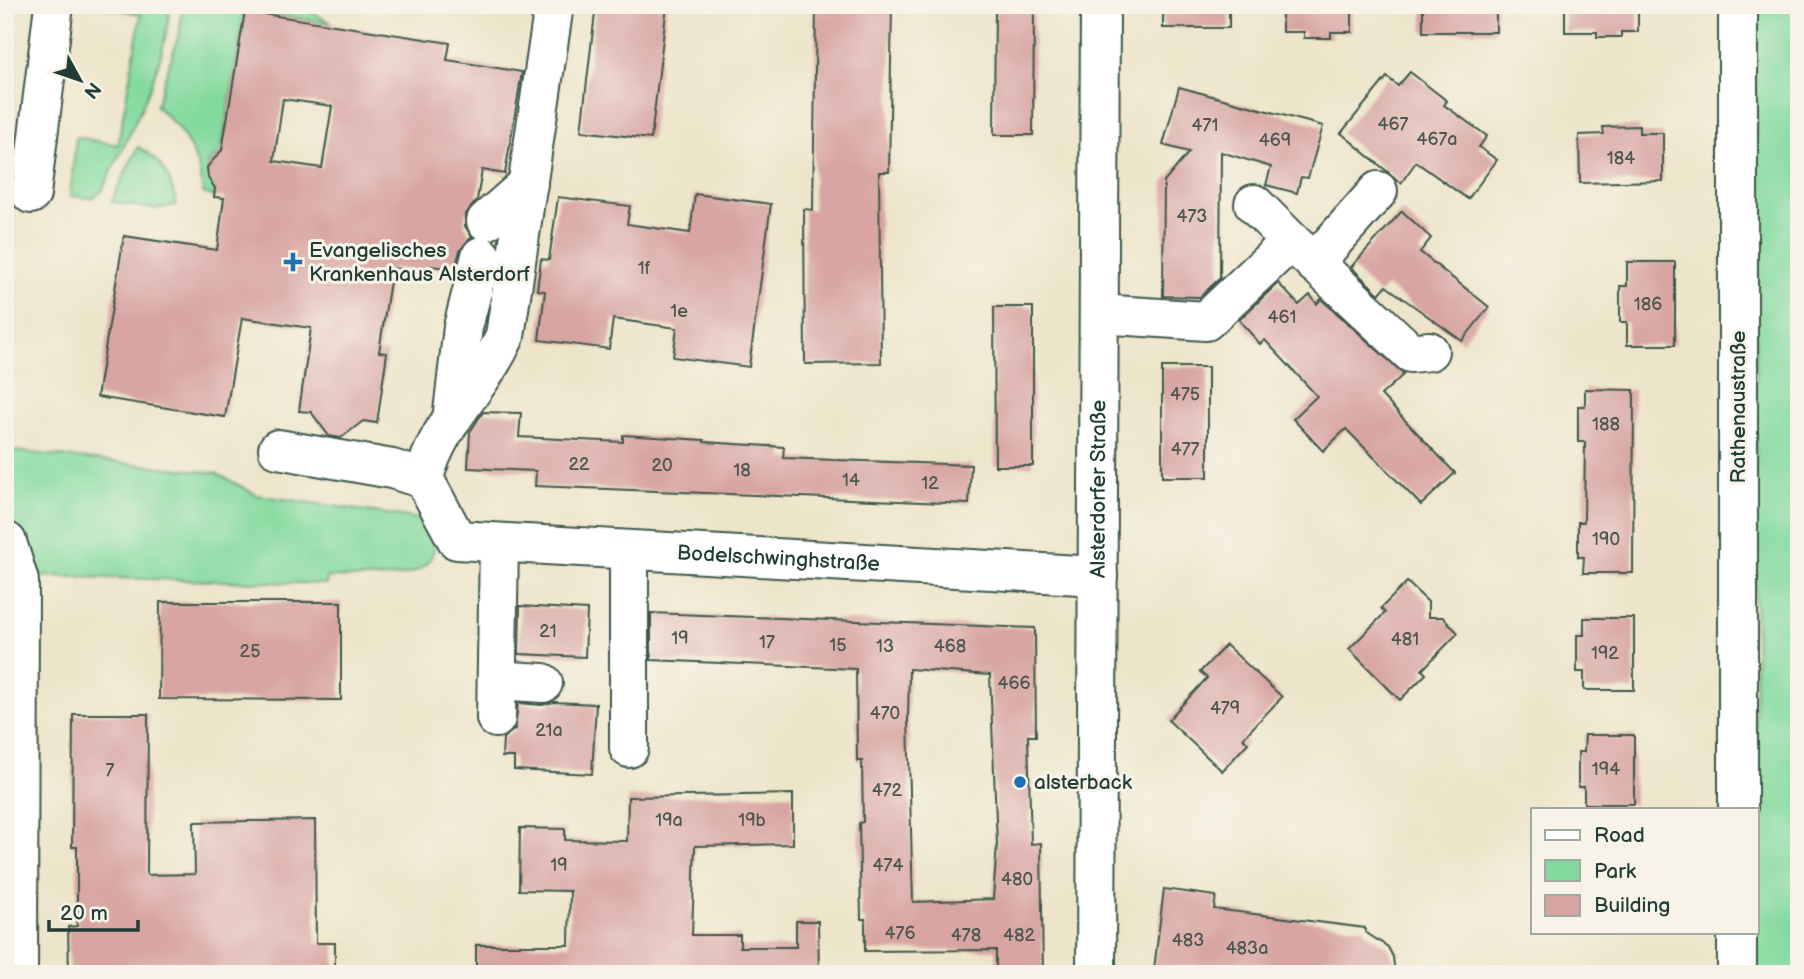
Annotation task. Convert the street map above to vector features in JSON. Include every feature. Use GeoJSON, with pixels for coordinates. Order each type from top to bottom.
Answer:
{"type":"FeatureCollection","features":[{"type":"Feature","properties":{"kind":"street"},"geometry":{"type":"LineString","coordinates":[[31,194],[20,152],[54,5]]}},
{"type":"Feature","properties":{"kind":"street"},"geometry":{"type":"LineString","coordinates":[[278,449],[393,469],[424,480],[428,458],[452,416],[496,357],[505,336],[554,5]]}},
{"type":"Feature","properties":{"kind":"street","name":"Alsterdorfer Straße"},"geometry":{"type":"LineString","coordinates":[[1096,974],[1100,5]]}},
{"type":"Feature","properties":{"kind":"street","name":"Rathenaustraße"},"geometry":{"type":"LineString","coordinates":[[1738,5],[1738,808]]}},
{"type":"Feature","properties":{"kind":"street"},"geometry":{"type":"LineString","coordinates":[[452,416],[463,327],[484,238],[528,184]]}},
{"type":"Feature","properties":{"kind":"street"},"geometry":{"type":"LineString","coordinates":[[1099,314],[1206,321],[1303,252],[1378,191]]}},
{"type":"Feature","properties":{"kind":"street"},"geometry":{"type":"LineString","coordinates":[[1254,204],[1411,353],[1429,351]]}},
{"type":"Feature","properties":{"kind":"street","name":"Bodelschwinghstraße"},"geometry":{"type":"LineString","coordinates":[[424,480],[457,540],[499,545],[1098,576]]}},
{"type":"Feature","properties":{"kind":"street"},"geometry":{"type":"LineString","coordinates":[[7,542],[19,581],[18,974]]}},
{"type":"Feature","properties":{"kind":"street"},"geometry":{"type":"LineString","coordinates":[[496,718],[499,545]]}},
{"type":"Feature","properties":{"kind":"street"},"geometry":{"type":"LineString","coordinates":[[629,551],[629,748]]}},
{"type":"Feature","properties":{"kind":"street"},"geometry":{"type":"LineString","coordinates":[[497,680],[543,683]]}},
{"type":"Feature","properties":{"kind":"street"},"geometry":{"type":"LineString","coordinates":[[1737,934],[1737,974]]}},
{"type":"Feature","properties":{"kind":"green space"},"geometry":{"type":"Polygon","coordinates":[[[93,5],[170,5],[161,54],[145,101],[102,191],[92,198],[70,196],[76,137],[118,145],[141,14],[93,5]]]}},
{"type":"Feature","properties":{"kind":"green space"},"geometry":{"type":"Polygon","coordinates":[[[182,5],[297,5],[332,23],[245,11],[221,153],[211,159],[208,168],[209,176],[216,185],[214,197],[203,193],[194,156],[182,134],[156,106],[180,31],[182,5]]]}},
{"type":"Feature","properties":{"kind":"green space"},"geometry":{"type":"Polygon","coordinates":[[[1756,5],[1799,5],[1799,974],[1755,974],[1755,934],[1758,934],[1758,808],[1755,808],[1756,5]]]}},
{"type":"Feature","properties":{"kind":"green space"},"geometry":{"type":"Polygon","coordinates":[[[138,147],[160,164],[172,187],[176,205],[155,209],[111,202],[138,147]]]}},
{"type":"Feature","properties":{"kind":"green space"},"geometry":{"type":"Polygon","coordinates":[[[5,450],[216,473],[257,495],[428,520],[434,543],[430,559],[420,569],[384,578],[326,577],[327,584],[42,576],[19,581],[7,542],[5,450]]]}},
{"type":"Feature","properties":{"kind":"building"},"geometry":{"type":"Polygon","coordinates":[[[596,5],[667,5],[651,139],[581,131],[596,5]]]}},
{"type":"Feature","properties":{"kind":"building"},"geometry":{"type":"Polygon","coordinates":[[[816,5],[892,5],[889,172],[879,172],[881,363],[805,364],[804,209],[813,210],[816,5]]]}},
{"type":"Feature","properties":{"kind":"building"},"geometry":{"type":"Polygon","coordinates":[[[995,5],[1034,5],[1033,135],[994,135],[995,5]]]}},
{"type":"Feature","properties":{"kind":"building"},"geometry":{"type":"Polygon","coordinates":[[[1163,5],[1229,5],[1229,28],[1163,28],[1163,5]]]}},
{"type":"Feature","properties":{"kind":"building"},"geometry":{"type":"Polygon","coordinates":[[[1282,5],[1352,5],[1352,32],[1331,32],[1331,38],[1304,38],[1304,32],[1282,32],[1282,5]]]}},
{"type":"Feature","properties":{"kind":"building"},"geometry":{"type":"Polygon","coordinates":[[[1423,5],[1496,5],[1496,32],[1423,32],[1423,5]]]}},
{"type":"Feature","properties":{"kind":"building"},"geometry":{"type":"Polygon","coordinates":[[[1565,5],[1638,5],[1638,32],[1621,32],[1621,37],[1597,37],[1597,32],[1565,32],[1565,5]]]}},
{"type":"Feature","properties":{"kind":"building"},"geometry":{"type":"Polygon","coordinates":[[[245,11],[450,43],[447,60],[522,72],[505,174],[482,170],[477,200],[465,215],[465,226],[472,237],[460,250],[455,269],[431,266],[430,272],[392,268],[379,352],[387,353],[377,423],[363,421],[341,438],[329,436],[311,412],[299,411],[311,328],[242,318],[225,417],[97,397],[124,236],[217,250],[224,198],[214,197],[215,188],[208,178],[207,167],[222,150],[245,11]],[[283,99],[274,161],[322,168],[332,106],[283,99]]]}},
{"type":"Feature","properties":{"kind":"building"},"geometry":{"type":"Polygon","coordinates":[[[1410,72],[1447,101],[1444,105],[1487,136],[1479,147],[1497,160],[1468,199],[1416,162],[1401,183],[1341,133],[1387,77],[1398,86],[1410,72]]]}},
{"type":"Feature","properties":{"kind":"building"},"geometry":{"type":"Polygon","coordinates":[[[1179,87],[1323,126],[1308,178],[1301,177],[1297,193],[1266,185],[1271,167],[1221,152],[1220,278],[1200,297],[1163,296],[1164,182],[1189,152],[1163,145],[1179,87]]]}},
{"type":"Feature","properties":{"kind":"building"},"geometry":{"type":"Polygon","coordinates":[[[1639,126],[1639,133],[1663,133],[1663,181],[1580,183],[1579,135],[1604,134],[1603,127],[1639,126]]]}},
{"type":"Feature","properties":{"kind":"building"},"geometry":{"type":"Polygon","coordinates":[[[695,194],[771,204],[749,367],[673,357],[677,328],[613,319],[609,349],[539,340],[545,291],[537,290],[541,259],[549,260],[558,197],[630,206],[627,224],[690,233],[695,194]]]}},
{"type":"Feature","properties":{"kind":"building"},"geometry":{"type":"Polygon","coordinates":[[[1402,211],[1431,238],[1420,252],[1489,307],[1462,341],[1386,286],[1379,294],[1351,267],[1402,211]]]}},
{"type":"Feature","properties":{"kind":"building"},"geometry":{"type":"Polygon","coordinates":[[[1627,262],[1675,262],[1675,345],[1627,345],[1627,322],[1620,322],[1620,286],[1627,286],[1627,262]]]}},
{"type":"Feature","properties":{"kind":"building"},"geometry":{"type":"Polygon","coordinates":[[[1278,283],[1299,305],[1310,295],[1317,304],[1321,299],[1404,374],[1381,395],[1455,473],[1421,505],[1346,429],[1323,451],[1293,419],[1317,396],[1265,340],[1260,344],[1239,320],[1278,283]]]}},
{"type":"Feature","properties":{"kind":"building"},"geometry":{"type":"Polygon","coordinates":[[[994,307],[1033,307],[1033,466],[995,466],[994,307]]]}},
{"type":"Feature","properties":{"kind":"building"},"geometry":{"type":"Polygon","coordinates":[[[1162,367],[1208,367],[1208,477],[1162,477],[1162,367]]]}},
{"type":"Feature","properties":{"kind":"building"},"geometry":{"type":"Polygon","coordinates":[[[1585,389],[1634,390],[1633,573],[1583,573],[1584,557],[1578,557],[1578,522],[1584,522],[1585,442],[1578,442],[1578,406],[1585,406],[1585,389]]]}},
{"type":"Feature","properties":{"kind":"building"},"geometry":{"type":"Polygon","coordinates":[[[483,412],[521,413],[519,437],[623,442],[623,435],[704,440],[784,447],[783,458],[971,465],[969,504],[535,486],[536,471],[468,468],[470,432],[483,412]]]}},
{"type":"Feature","properties":{"kind":"building"},"geometry":{"type":"Polygon","coordinates":[[[1407,582],[1428,602],[1428,617],[1443,617],[1458,633],[1422,670],[1426,674],[1400,700],[1349,649],[1385,613],[1381,608],[1407,582]]]}},
{"type":"Feature","properties":{"kind":"building"},"geometry":{"type":"Polygon","coordinates":[[[160,602],[341,602],[341,700],[159,699],[160,602]]]}},
{"type":"Feature","properties":{"kind":"building"},"geometry":{"type":"Polygon","coordinates":[[[520,606],[587,610],[585,657],[519,654],[520,606]]]}},
{"type":"Feature","properties":{"kind":"building"},"geometry":{"type":"Polygon","coordinates":[[[651,613],[1035,628],[1036,736],[1028,736],[1031,844],[1041,843],[1043,974],[996,974],[996,950],[865,951],[865,919],[861,919],[859,823],[863,822],[862,761],[857,761],[856,669],[651,660],[651,613]],[[909,669],[913,902],[993,899],[997,844],[990,675],[909,669]]]}},
{"type":"Feature","properties":{"kind":"building"},"geometry":{"type":"Polygon","coordinates":[[[1584,618],[1634,618],[1634,690],[1584,690],[1584,672],[1577,672],[1577,635],[1584,635],[1584,618]]]}},
{"type":"Feature","properties":{"kind":"building"},"geometry":{"type":"Polygon","coordinates":[[[1226,645],[1282,697],[1243,738],[1248,743],[1222,771],[1168,720],[1207,678],[1200,672],[1226,645]]]}},
{"type":"Feature","properties":{"kind":"building"},"geometry":{"type":"Polygon","coordinates":[[[554,702],[596,704],[592,774],[514,770],[514,757],[502,757],[503,738],[515,729],[518,703],[542,705],[554,702]]]}},
{"type":"Feature","properties":{"kind":"building"},"geometry":{"type":"Polygon","coordinates":[[[73,714],[148,714],[147,875],[195,874],[194,822],[315,820],[316,943],[335,943],[335,974],[69,974],[68,927],[77,926],[77,847],[72,847],[73,714]]]}},
{"type":"Feature","properties":{"kind":"building"},"geometry":{"type":"Polygon","coordinates":[[[1585,735],[1634,735],[1634,804],[1584,804],[1584,787],[1578,787],[1578,752],[1584,752],[1585,735]]]}},
{"type":"Feature","properties":{"kind":"building"},"geometry":{"type":"Polygon","coordinates":[[[793,794],[793,844],[695,846],[692,935],[740,935],[740,947],[796,947],[796,921],[818,921],[819,974],[476,974],[476,945],[569,945],[570,891],[519,890],[520,828],[565,829],[565,840],[627,841],[628,797],[793,794]]]}},
{"type":"Feature","properties":{"kind":"building"},"geometry":{"type":"Polygon","coordinates":[[[1164,889],[1216,896],[1214,909],[1365,928],[1365,932],[1388,947],[1393,957],[1395,974],[1193,974],[1154,969],[1164,889]]]}},
{"type":"Feature","properties":{"kind":"place","name":"Evangelisches Krankenhaus Alsterdorf"},"geometry":{"type":"Point","coordinates":[293,262]}},
{"type":"Feature","properties":{"kind":"place","name":"alsterback"},"geometry":{"type":"Point","coordinates":[1020,782]}}]}
